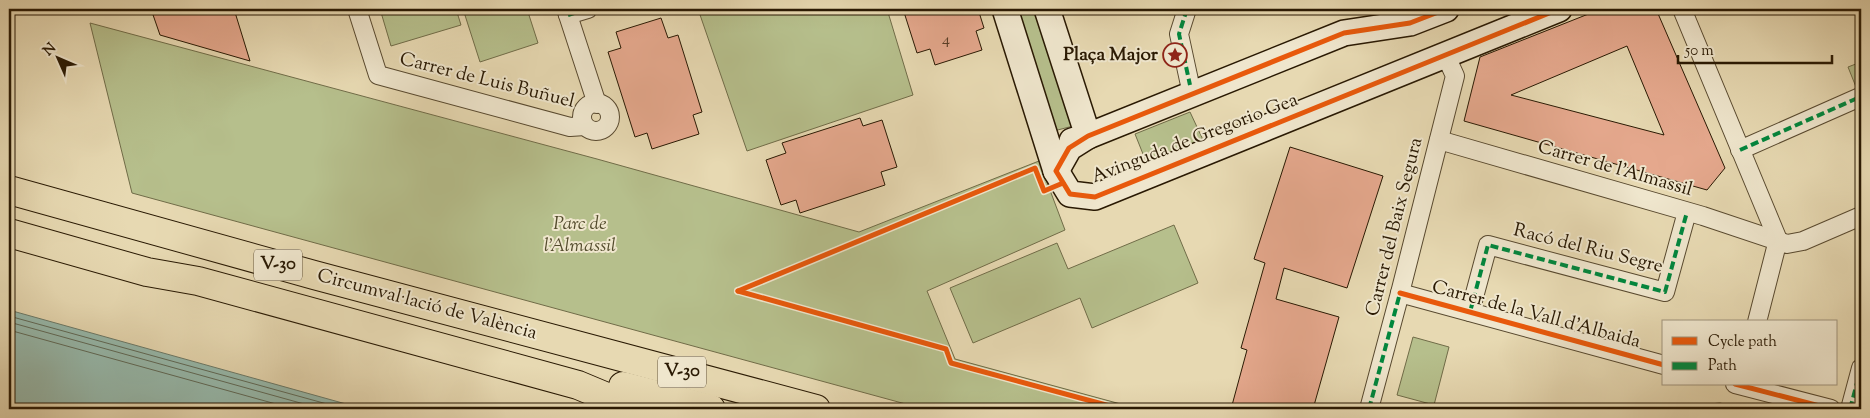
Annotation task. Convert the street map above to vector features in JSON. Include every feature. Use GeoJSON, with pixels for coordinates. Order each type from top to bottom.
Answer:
{"type":"FeatureCollection","features":[{"type":"Feature","properties":{"kind":"highway","name":"Circumval·lació de València"},"geometry":{"type":"LineString","coordinates":[[9,190],[332,280],[816,409]]}},
{"type":"Feature","properties":{"kind":"highway","name":"Circumval·lació de València"},"geometry":{"type":"LineString","coordinates":[[9,233],[147,272],[198,281],[578,385],[621,403],[645,409]]}},
{"type":"Feature","properties":{"kind":"highway"},"geometry":{"type":"LineString","coordinates":[[578,385],[622,386],[711,409]]}},
{"type":"Feature","properties":{"kind":"street","name":"Carrer de Luis Buñuel"},"geometry":{"type":"LineString","coordinates":[[357,9],[378,75],[570,127],[586,126],[582,118],[585,109],[592,104],[597,104],[567,12]]}},
{"type":"Feature","properties":{"kind":"street"},"geometry":{"type":"LineString","coordinates":[[567,12],[588,9]]}},
{"type":"Feature","properties":{"kind":"street"},"geometry":{"type":"LineString","coordinates":[[1005,9],[1056,171]]}},
{"type":"Feature","properties":{"kind":"street"},"geometry":{"type":"LineString","coordinates":[[1046,139],[1064,143],[1088,136],[1047,9]]}},
{"type":"Feature","properties":{"kind":"street"},"geometry":{"type":"LineString","coordinates":[[1187,9],[1179,34],[1190,84]]}},
{"type":"Feature","properties":{"kind":"street","name":"Avinguda de Gregorio Gea"},"geometry":{"type":"LineString","coordinates":[[1446,9],[1410,23],[1344,33],[1088,136],[1069,148],[1056,171],[1070,194],[1094,197],[1559,9]]}},
{"type":"Feature","properties":{"kind":"street"},"geometry":{"type":"LineString","coordinates":[[1682,9],[1778,240],[1758,320]]}},
{"type":"Feature","properties":{"kind":"street","name":"Carrer del Baix Segura"},"geometry":{"type":"LineString","coordinates":[[1369,409],[1455,76],[1446,56]]}},
{"type":"Feature","properties":{"kind":"street"},"geometry":{"type":"LineString","coordinates":[[1740,150],[1860,98]]}},
{"type":"Feature","properties":{"kind":"street","name":"Carrer de l'Almassil"},"geometry":{"type":"LineString","coordinates":[[1439,140],[1687,212],[1787,244],[1803,241],[1861,216]]}},
{"type":"Feature","properties":{"kind":"street","name":"Racó del Riu Segre"},"geometry":{"type":"LineString","coordinates":[[1470,312],[1488,245],[1665,292],[1687,212]]}},
{"type":"Feature","properties":{"kind":"street","name":"Carrer de la Vall d'Albaida"},"geometry":{"type":"LineString","coordinates":[[1400,293],[1662,364]]}},
{"type":"Feature","properties":{"kind":"street"},"geometry":{"type":"LineString","coordinates":[[1850,409],[1861,368]]}},
{"type":"Feature","properties":{"kind":"street"},"geometry":{"type":"LineString","coordinates":[[1742,386],[1831,409]]}},
{"type":"Feature","properties":{"kind":"green space"},"geometry":{"type":"Polygon","coordinates":[[[380,9],[456,9],[461,25],[391,46],[380,9]]]}},
{"type":"Feature","properties":{"kind":"green space"},"geometry":{"type":"Polygon","coordinates":[[[463,9],[527,9],[538,43],[480,62],[463,9]]]}},
{"type":"Feature","properties":{"kind":"green space"},"geometry":{"type":"Polygon","coordinates":[[[698,9],[887,9],[913,95],[747,151],[698,9]]]}},
{"type":"Feature","properties":{"kind":"green space"},"geometry":{"type":"Polygon","coordinates":[[[1012,9],[1037,9],[1073,126],[1050,132],[1012,9]]]}},
{"type":"Feature","properties":{"kind":"green space","name":"Parc de l'Almassil"},"geometry":{"type":"Polygon","coordinates":[[[90,23],[597,159],[859,232],[1039,161],[1065,230],[927,291],[955,359],[1139,409],[924,409],[132,193],[90,23]]]}},
{"type":"Feature","properties":{"kind":"green space"},"geometry":{"type":"Polygon","coordinates":[[[1861,62],[1861,97],[1860,97],[1848,67],[1861,62]]]}},
{"type":"Feature","properties":{"kind":"green space"},"geometry":{"type":"Polygon","coordinates":[[[1190,112],[1204,142],[1147,164],[1135,134],[1190,112]]]}},
{"type":"Feature","properties":{"kind":"green space"},"geometry":{"type":"Polygon","coordinates":[[[1174,225],[1198,283],[1092,328],[1080,298],[973,343],[950,288],[1057,243],[1068,269],[1174,225]]]}},
{"type":"Feature","properties":{"kind":"green space"},"geometry":{"type":"Polygon","coordinates":[[[1413,337],[1449,347],[1434,405],[1397,395],[1413,337]]]}},
{"type":"Feature","properties":{"kind":"green space"},"geometry":{"type":"Polygon","coordinates":[[[1720,403],[1744,409],[1672,409],[1677,407],[1720,403]]]}},
{"type":"Feature","properties":{"kind":"water"},"geometry":{"type":"Polygon","coordinates":[[[9,310],[364,409],[9,409],[9,310]]]}},
{"type":"Feature","properties":{"kind":"building"},"geometry":{"type":"Polygon","coordinates":[[[151,9],[234,9],[250,61],[160,35],[151,9]]]}},
{"type":"Feature","properties":{"kind":"building"},"geometry":{"type":"Polygon","coordinates":[[[903,9],[978,9],[984,28],[976,31],[982,50],[935,65],[930,49],[917,53],[903,9]]]}},
{"type":"Feature","properties":{"kind":"building"},"geometry":{"type":"Polygon","coordinates":[[[1601,9],[1656,9],[1725,168],[1707,190],[1464,121],[1480,57],[1601,9]],[[1627,46],[1511,95],[1664,135],[1627,46]]]}},
{"type":"Feature","properties":{"kind":"building"},"geometry":{"type":"Polygon","coordinates":[[[661,18],[668,38],[678,35],[702,112],[693,115],[699,134],[652,149],[647,133],[635,137],[608,52],[621,48],[616,32],[661,18]]]}},
{"type":"Feature","properties":{"kind":"building"},"geometry":{"type":"Polygon","coordinates":[[[860,118],[863,126],[882,120],[897,167],[881,172],[885,185],[800,213],[796,200],[781,205],[766,160],[786,153],[782,143],[860,118]]]}},
{"type":"Feature","properties":{"kind":"building"},"geometry":{"type":"Polygon","coordinates":[[[1290,147],[1383,176],[1347,288],[1284,268],[1276,299],[1339,317],[1313,409],[1231,409],[1247,350],[1241,348],[1265,263],[1254,259],[1290,147]]]}},
{"type":"Feature","properties":{"kind":"marked path"},"geometry":{"type":"LineString","coordinates":[[568,15],[588,9]]}},
{"type":"Feature","properties":{"kind":"marked path"},"geometry":{"type":"LineString","coordinates":[[1187,9],[1179,34],[1190,85]]}},
{"type":"Feature","properties":{"kind":"marked path"},"geometry":{"type":"LineString","coordinates":[[1740,150],[1860,97]]}},
{"type":"Feature","properties":{"kind":"marked path"},"geometry":{"type":"LineString","coordinates":[[1470,312],[1488,245],[1665,292],[1687,212]]}},
{"type":"Feature","properties":{"kind":"marked path"},"geometry":{"type":"LineString","coordinates":[[1369,409],[1400,293]]}},
{"type":"Feature","properties":{"kind":"marked path"},"geometry":{"type":"LineString","coordinates":[[1850,409],[1861,368]]}},
{"type":"Feature","properties":{"kind":"cycle path"},"geometry":{"type":"LineString","coordinates":[[1446,9],[1410,23],[1344,33],[1088,136],[1069,148],[1056,171],[1070,194],[1095,197],[1559,9]]}},
{"type":"Feature","properties":{"kind":"cycle path"},"geometry":{"type":"LineString","coordinates":[[738,291],[1035,168],[1044,191],[1063,183]]}},
{"type":"Feature","properties":{"kind":"cycle path"},"geometry":{"type":"LineString","coordinates":[[738,291],[946,349],[951,363],[1121,409]]}},
{"type":"Feature","properties":{"kind":"cycle path"},"geometry":{"type":"LineString","coordinates":[[1400,293],[1662,364]]}},
{"type":"Feature","properties":{"kind":"cycle path"},"geometry":{"type":"LineString","coordinates":[[1743,386],[1831,409]]}},
{"type":"Feature","properties":{"kind":"place","name":"Plaça Major"},"geometry":{"type":"Point","coordinates":[1175,55]}}]}
